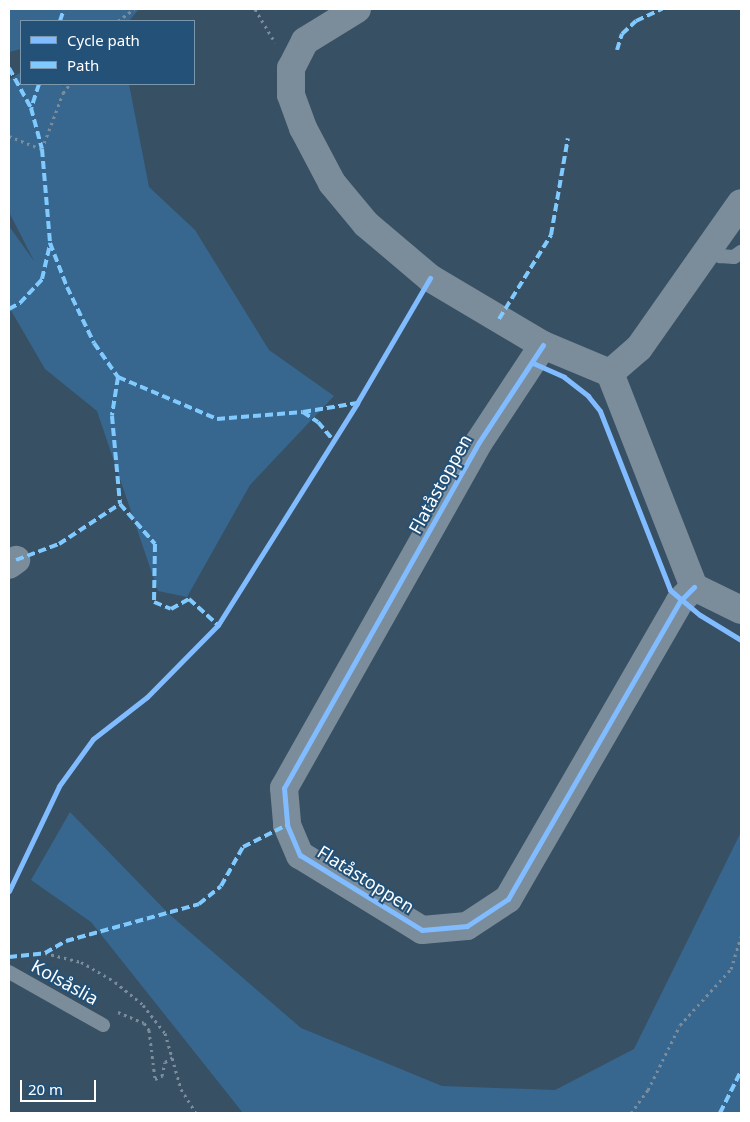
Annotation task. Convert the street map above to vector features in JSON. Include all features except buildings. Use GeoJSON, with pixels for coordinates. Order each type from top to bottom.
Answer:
{"type":"FeatureCollection","features":[{"type":"Feature","properties":{"kind":"street"},"geometry":{"type":"LineString","coordinates":[[357,9],[305,41],[291,68],[291,95],[303,128],[332,183],[366,224],[430,278],[543,345],[610,373],[694,587],[741,610]]}},
{"type":"Feature","properties":{"kind":"street"},"geometry":{"type":"LineString","coordinates":[[610,373],[639,348],[741,203]]}},
{"type":"Feature","properties":{"kind":"street","name":"Flatåstoppen"},"geometry":{"type":"LineString","coordinates":[[543,345],[479,442],[284,788],[287,825],[300,854],[422,930],[467,926],[508,899],[680,601],[694,587]]}},
{"type":"Feature","properties":{"kind":"lane"},"geometry":{"type":"LineString","coordinates":[[709,250],[720,256],[734,256],[741,252]]}},
{"type":"Feature","properties":{"kind":"lane","name":"Kolsåslia"},"geometry":{"type":"LineString","coordinates":[[9,972],[103,1025]]}},
{"type":"Feature","properties":{"kind":"path"},"geometry":{"type":"LineString","coordinates":[[119,20],[134,9]]}},
{"type":"Feature","properties":{"kind":"path"},"geometry":{"type":"LineString","coordinates":[[255,9],[291,68]]}},
{"type":"Feature","properties":{"kind":"path"},"geometry":{"type":"LineString","coordinates":[[9,136],[42,148],[63,93],[69,85]]}},
{"type":"Feature","properties":{"kind":"path"},"geometry":{"type":"LineString","coordinates":[[631,1113],[648,1090],[680,1025],[731,969],[741,936]]}},
{"type":"Feature","properties":{"kind":"path"},"geometry":{"type":"LineString","coordinates":[[44,953],[82,962],[115,982],[143,1005],[165,1033],[181,1089],[196,1113]]}},
{"type":"Feature","properties":{"kind":"shaded area"},"geometry":{"type":"Polygon","coordinates":[[[9,9],[139,9],[130,20],[20,20],[20,49],[9,52],[9,9]]]}},
{"type":"Feature","properties":{"kind":"shaded area"},"geometry":{"type":"Polygon","coordinates":[[[20,73],[20,85],[62,85],[65,88],[63,85],[129,85],[149,187],[195,230],[269,350],[334,396],[250,485],[187,597],[158,591],[97,411],[45,369],[9,307],[9,226],[34,261],[9,212],[9,80],[20,73]]]}},
{"type":"Feature","properties":{"kind":"shaded area"},"geometry":{"type":"Polygon","coordinates":[[[70,812],[169,914],[301,1028],[442,1086],[555,1090],[634,1049],[741,832],[741,1113],[243,1113],[91,922],[31,880],[70,812]]]}},
{"type":"Feature","properties":{"kind":"marked path"},"geometry":{"type":"LineString","coordinates":[[60,20],[64,9]]}},
{"type":"Feature","properties":{"kind":"marked path"},"geometry":{"type":"LineString","coordinates":[[617,50],[622,34],[636,21],[662,9]]}},
{"type":"Feature","properties":{"kind":"marked path"},"geometry":{"type":"LineString","coordinates":[[9,68],[31,108]]}},
{"type":"Feature","properties":{"kind":"marked path"},"geometry":{"type":"LineString","coordinates":[[39,85],[31,108],[42,149],[50,243]]}},
{"type":"Feature","properties":{"kind":"marked path"},"geometry":{"type":"LineString","coordinates":[[499,319],[551,235],[568,138]]}},
{"type":"Feature","properties":{"kind":"marked path"},"geometry":{"type":"LineString","coordinates":[[9,309],[20,303],[42,279],[50,243],[67,287],[94,343],[118,377],[217,419],[303,412],[357,403]]}},
{"type":"Feature","properties":{"kind":"marked path"},"geometry":{"type":"LineString","coordinates":[[118,377],[112,416],[120,504],[155,544],[154,602],[171,609],[189,599],[218,625]]}},
{"type":"Feature","properties":{"kind":"marked path"},"geometry":{"type":"LineString","coordinates":[[303,412],[318,422],[333,440]]}},
{"type":"Feature","properties":{"kind":"marked path"},"geometry":{"type":"LineString","coordinates":[[16,560],[59,544],[120,504]]}},
{"type":"Feature","properties":{"kind":"marked path"},"geometry":{"type":"LineString","coordinates":[[9,957],[45,953],[66,941],[199,904],[221,886],[243,847],[287,825]]}},
{"type":"Feature","properties":{"kind":"marked path"},"geometry":{"type":"LineString","coordinates":[[720,1113],[741,1071]]}},
{"type":"Feature","properties":{"kind":"cycle path"},"geometry":{"type":"LineString","coordinates":[[9,891],[59,786],[93,739],[147,697],[218,625],[357,403],[430,278]]}},
{"type":"Feature","properties":{"kind":"cycle path"},"geometry":{"type":"LineString","coordinates":[[543,345],[479,442],[284,788],[287,825],[300,855],[422,930],[467,926],[508,899],[680,601],[694,587]]}},
{"type":"Feature","properties":{"kind":"cycle path"},"geometry":{"type":"LineString","coordinates":[[533,363],[564,377],[588,396],[600,411],[670,590],[700,615],[741,640]]}}]}
